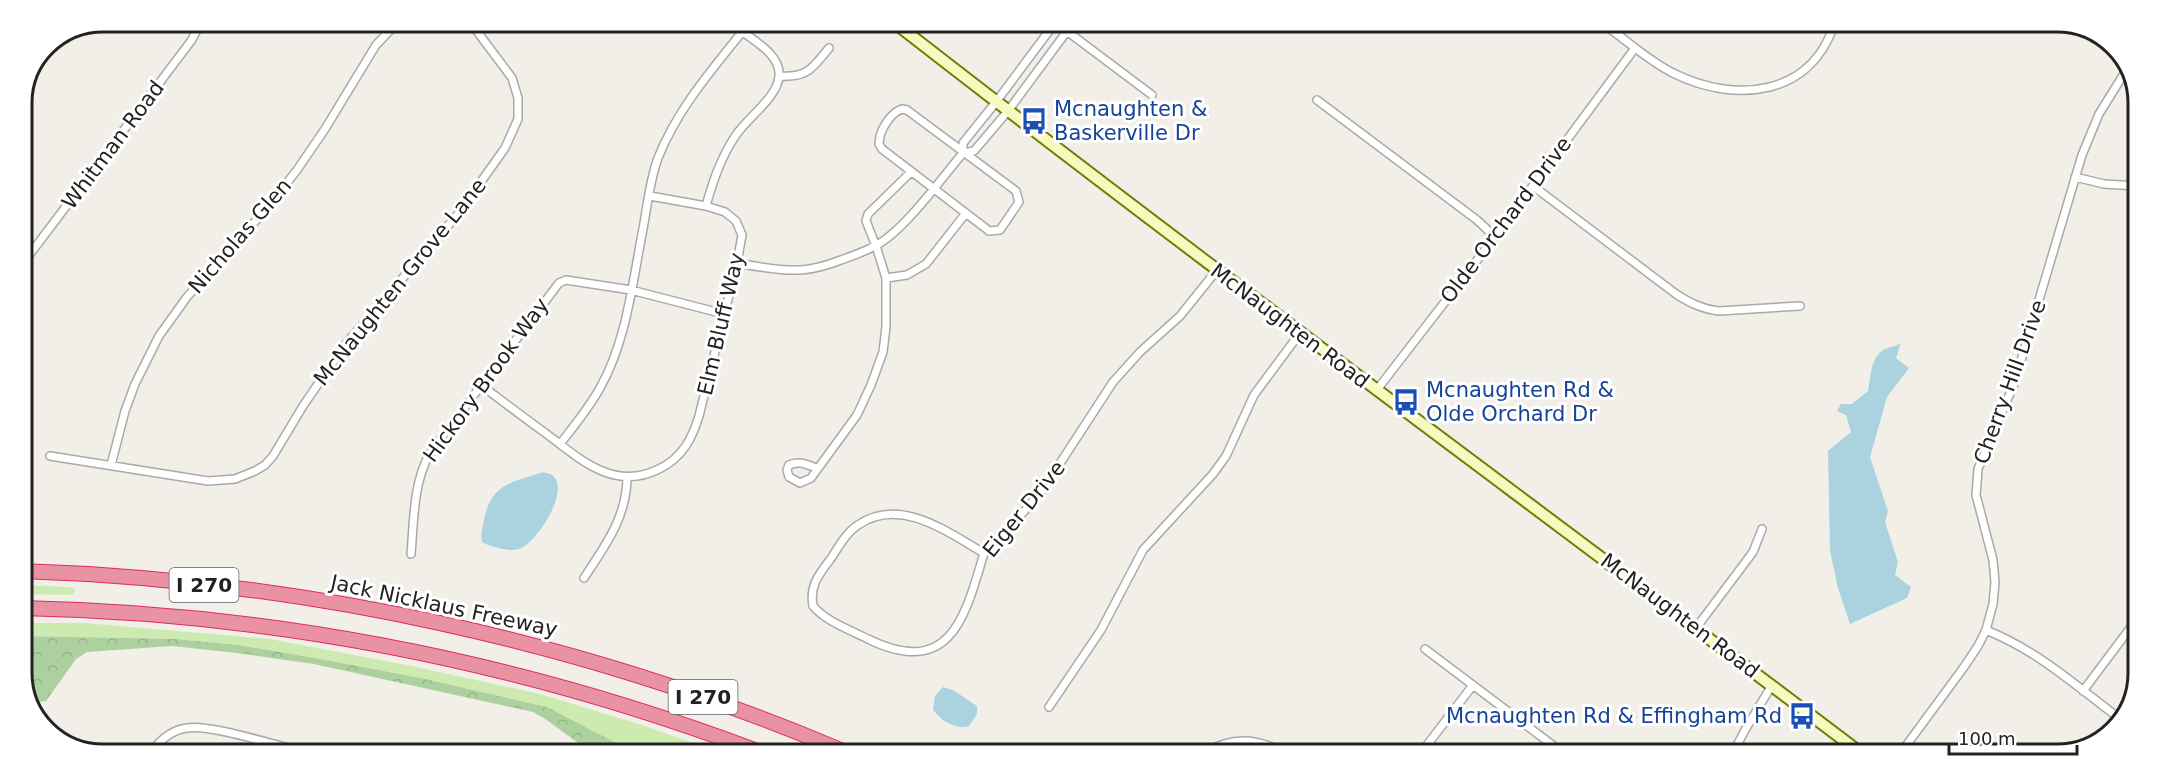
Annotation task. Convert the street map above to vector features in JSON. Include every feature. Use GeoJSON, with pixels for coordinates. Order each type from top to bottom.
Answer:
{"type":"FeatureCollection","features":[{"type":"Feature","properties":{"kind":"highway","name":"Jack Nicklaus Freeway"},"geometry":{"type":"LineString","coordinates":[[32,572],[152,580],[287,595],[425,620],[560,652],[640,675],[825,744]]}},
{"type":"Feature","properties":{"kind":"highway","name":"I 270"},"geometry":{"type":"LineString","coordinates":[[32,608],[196,617],[310,632],[406,649],[555,685],[628,706],[737,744]]}},
{"type":"Feature","properties":{"kind":"street","name":"Whitman Road"},"geometry":{"type":"LineString","coordinates":[[32,251],[196,32]]}},
{"type":"Feature","properties":{"kind":"street","name":"Nicholas Glen"},"geometry":{"type":"LineString","coordinates":[[111,465],[132,393],[159,336],[187,297],[269,206],[297,170],[376,45],[388,32]]}},
{"type":"Feature","properties":{"kind":"street","name":"McNaughten Grove Lane"},"geometry":{"type":"LineString","coordinates":[[50,456],[208,481],[225,481],[255,471],[273,456],[303,406],[344,346],[458,214],[512,137],[519,109],[512,78],[478,32]]}},
{"type":"Feature","properties":{"kind":"street"},"geometry":{"type":"LineString","coordinates":[[560,444],[601,387],[615,356],[657,162],[671,128],[742,32],[772,57],[778,66],[779,76],[772,94],[748,119],[728,147],[712,184],[706,206]]}},
{"type":"Feature","properties":{"kind":"street","name":"McNaughten Road"},"geometry":{"type":"LineString","coordinates":[[906,32],[1376,391],[1515,492],[1849,744]]}},
{"type":"Feature","properties":{"kind":"street"},"geometry":{"type":"LineString","coordinates":[[963,153],[963,143],[1048,32]]}},
{"type":"Feature","properties":{"kind":"street"},"geometry":{"type":"LineString","coordinates":[[737,263],[772,269],[801,270],[832,263],[876,246],[901,225],[963,153],[974,151],[1008,111],[1067,32],[1152,94]]}},
{"type":"Feature","properties":{"kind":"street"},"geometry":{"type":"LineString","coordinates":[[1614,32],[1665,69],[1722,90],[1768,89],[1788,81],[1809,66],[1818,56],[1832,32]]}},
{"type":"Feature","properties":{"kind":"street"},"geometry":{"type":"LineString","coordinates":[[779,76],[793,76],[807,72],[829,48]]}},
{"type":"Feature","properties":{"kind":"street","name":"Olde Orchard Drive"},"geometry":{"type":"LineString","coordinates":[[1376,391],[1495,237],[1635,48]]}},
{"type":"Feature","properties":{"kind":"street","name":"Cherry Hill Drive"},"geometry":{"type":"LineString","coordinates":[[1907,744],[1964,667],[1986,630],[1993,604],[1995,582],[1993,560],[1976,495],[1978,469],[2014,384],[2082,154],[2099,114],[2122,76]]}},
{"type":"Feature","properties":{"kind":"street"},"geometry":{"type":"LineString","coordinates":[[1317,100],[1477,220],[1495,237]]}},
{"type":"Feature","properties":{"kind":"street"},"geometry":{"type":"LineString","coordinates":[[908,110],[1016,191],[1019,196],[1017,207],[1000,230],[989,231],[911,172],[879,144],[881,132],[896,111],[908,110]]}},
{"type":"Feature","properties":{"kind":"street"},"geometry":{"type":"LineString","coordinates":[[818,468],[857,414],[878,369],[883,352],[886,327],[886,278],[866,221],[868,214],[911,172]]}},
{"type":"Feature","properties":{"kind":"street"},"geometry":{"type":"LineString","coordinates":[[2075,177],[2104,184],[2127,185]]}},
{"type":"Feature","properties":{"kind":"street"},"geometry":{"type":"LineString","coordinates":[[1533,186],[1689,303],[1706,310],[1719,311],[1800,306]]}},
{"type":"Feature","properties":{"kind":"street","name":"Elm Bluff Way"},"geometry":{"type":"LineString","coordinates":[[627,477],[646,476],[668,465],[680,456],[694,433],[742,235],[736,221],[725,212],[706,206],[650,196]]}},
{"type":"Feature","properties":{"kind":"street"},"geometry":{"type":"LineString","coordinates":[[886,278],[907,275],[926,264],[966,213]]}},
{"type":"Feature","properties":{"kind":"street","name":"Eiger Drive"},"geometry":{"type":"LineString","coordinates":[[984,553],[925,519],[907,515],[872,518],[856,526],[812,586],[813,606],[830,620],[887,648],[920,652],[932,648],[950,636],[959,625],[984,553],[989,551],[1042,491],[1113,382],[1180,316],[1217,270]]}},
{"type":"Feature","properties":{"kind":"street","name":"Hickory Brook Way"},"geometry":{"type":"LineString","coordinates":[[411,554],[417,486],[422,466],[559,283],[566,280],[631,290]]}},
{"type":"Feature","properties":{"kind":"street"},"geometry":{"type":"LineString","coordinates":[[631,290],[724,314]]}},
{"type":"Feature","properties":{"kind":"street"},"geometry":{"type":"LineString","coordinates":[[1049,707],[1101,630],[1139,556],[1226,456],[1254,396],[1300,333]]}},
{"type":"Feature","properties":{"kind":"street"},"geometry":{"type":"LineString","coordinates":[[481,385],[593,468],[627,477],[627,492],[618,525],[584,578]]}},
{"type":"Feature","properties":{"kind":"street"},"geometry":{"type":"LineString","coordinates":[[1696,628],[1753,552],[1762,529]]}},
{"type":"Feature","properties":{"kind":"street"},"geometry":{"type":"LineString","coordinates":[[1986,630],[2038,656],[2114,714]]}},
{"type":"Feature","properties":{"kind":"street"},"geometry":{"type":"LineString","coordinates":[[2083,691],[2128,631]]}},
{"type":"Feature","properties":{"kind":"street"},"geometry":{"type":"LineString","coordinates":[[1425,649],[1551,744]]}},
{"type":"Feature","properties":{"kind":"street"},"geometry":{"type":"LineString","coordinates":[[1428,744],[1473,685]]}},
{"type":"Feature","properties":{"kind":"street"},"geometry":{"type":"LineString","coordinates":[[1738,744],[1772,686]]}},
{"type":"Feature","properties":{"kind":"street"},"geometry":{"type":"LineString","coordinates":[[158,744],[166,735],[188,727],[209,729],[271,744]]}},
{"type":"Feature","properties":{"kind":"street"},"geometry":{"type":"LineString","coordinates":[[1226,744],[1245,740],[1264,744]]}},
{"type":"Feature","properties":{"kind":"green space"},"geometry":{"type":"Polygon","coordinates":[[[32,585],[69,587],[75,589],[71,595],[32,594],[32,585]]]}},
{"type":"Feature","properties":{"kind":"green space"},"geometry":{"type":"Polygon","coordinates":[[[32,623],[84,623],[270,639],[407,665],[540,694],[695,744],[618,744],[547,707],[421,678],[326,660],[239,645],[176,639],[32,636],[32,623]]]}},
{"type":"Feature","properties":{"kind":"green space"},"geometry":{"type":"Polygon","coordinates":[[[32,636],[176,639],[239,645],[326,660],[421,678],[547,707],[618,744],[579,744],[533,712],[314,664],[172,646],[87,652],[76,659],[46,701],[38,702],[33,686],[32,636]]]}},
{"type":"Feature","properties":{"kind":"water"},"geometry":{"type":"Polygon","coordinates":[[[1901,343],[1896,358],[1909,368],[1887,397],[1870,457],[1888,511],[1885,522],[1898,562],[1895,575],[1911,587],[1907,598],[1850,624],[1838,588],[1830,551],[1828,451],[1851,432],[1846,415],[1837,411],[1841,404],[1852,404],[1868,391],[1876,358],[1883,350],[1901,343]]]}},
{"type":"Feature","properties":{"kind":"water"},"geometry":{"type":"Polygon","coordinates":[[[543,472],[552,475],[557,482],[558,492],[549,515],[534,537],[526,545],[515,550],[490,546],[482,542],[484,519],[492,498],[498,491],[512,482],[543,472]]]}},
{"type":"Feature","properties":{"kind":"water"},"geometry":{"type":"Polygon","coordinates":[[[943,687],[953,690],[977,706],[977,714],[969,726],[959,727],[949,724],[933,710],[935,696],[943,687]]]}},
{"type":"Feature","properties":{"kind":"place","name":"Mcnaughten & Baskerville Dr"},"geometry":{"type":"Point","coordinates":[1034,121]}},
{"type":"Feature","properties":{"kind":"place","name":"Mcnaughten Rd & Olde Orchard Dr"},"geometry":{"type":"Point","coordinates":[1406,402]}},
{"type":"Feature","properties":{"kind":"place","name":"Mcnaughten Rd & Effingham Rd"},"geometry":{"type":"Point","coordinates":[1802,716]}}]}
